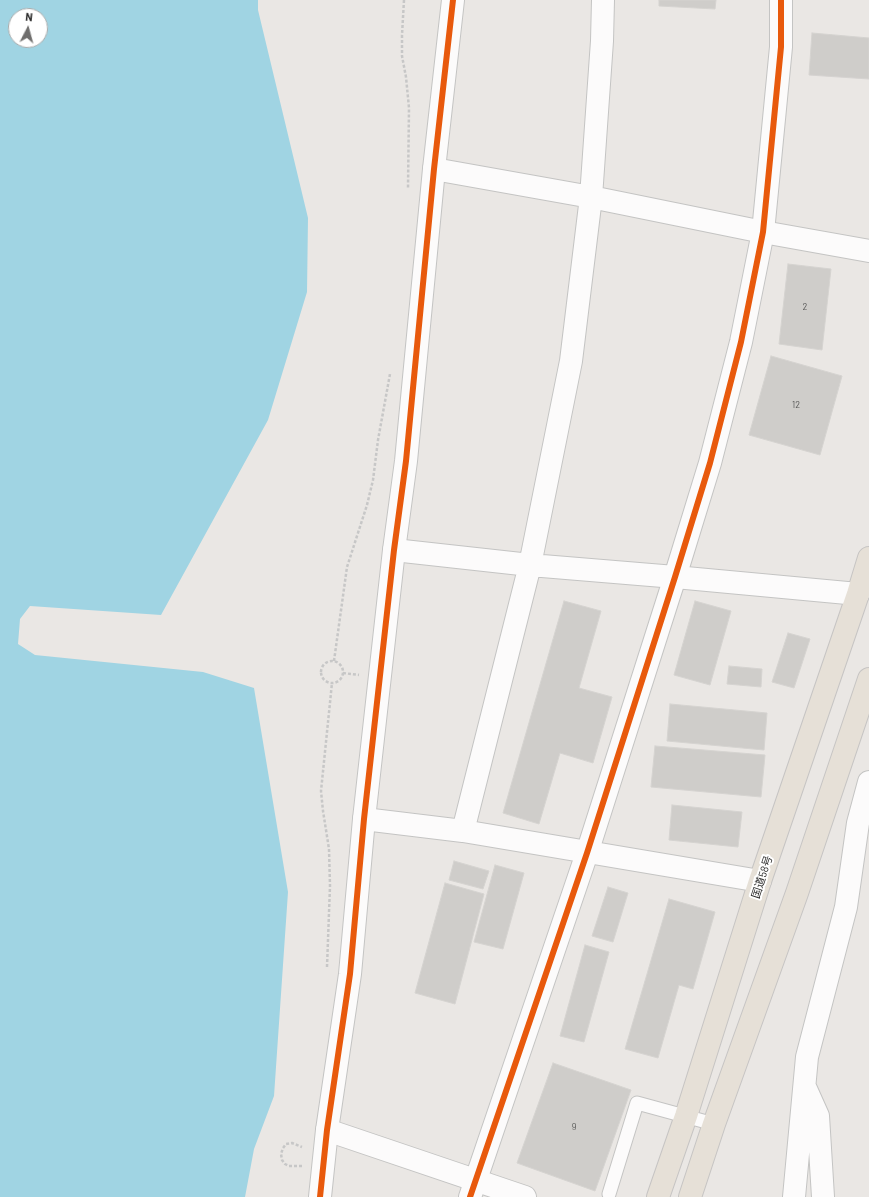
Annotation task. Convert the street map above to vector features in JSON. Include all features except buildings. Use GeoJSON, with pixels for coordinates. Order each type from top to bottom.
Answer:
{"type":"FeatureCollection","features":[{"type":"Feature","properties":{"kind":"highway","name":"国道58号"},"geometry":{"type":"LineString","coordinates":[[658,1197],[686,1116],[760,881],[869,558]]}},
{"type":"Feature","properties":{"kind":"highway"},"geometry":{"type":"LineString","coordinates":[[690,1197],[714,1124],[794,901],[869,679]]}},
{"type":"Feature","properties":{"kind":"street"},"geometry":{"type":"LineString","coordinates":[[320,1197],[350,974],[364,819],[394,550],[406,461],[434,169],[453,0]]}},
{"type":"Feature","properties":{"kind":"street"},"geometry":{"type":"LineString","coordinates":[[463,832],[530,564],[572,361],[591,197],[604,0]]}},
{"type":"Feature","properties":{"kind":"street"},"geometry":{"type":"LineString","coordinates":[[473,1189],[587,853],[710,463],[741,342],[763,232],[781,47],[781,0]]}},
{"type":"Feature","properties":{"kind":"street"},"geometry":{"type":"LineString","coordinates":[[434,169],[591,197],[763,232],[869,251]]}},
{"type":"Feature","properties":{"kind":"street"},"geometry":{"type":"LineString","coordinates":[[394,550],[858,594]]}},
{"type":"Feature","properties":{"kind":"street"},"geometry":{"type":"LineString","coordinates":[[794,1197],[807,1057],[846,907],[858,822],[869,782]]}},
{"type":"Feature","properties":{"kind":"street"},"geometry":{"type":"LineString","coordinates":[[364,819],[463,832],[760,881]]}},
{"type":"Feature","properties":{"kind":"street"},"geometry":{"type":"LineString","coordinates":[[804,1084],[818,1116],[823,1197]]}},
{"type":"Feature","properties":{"kind":"street"},"geometry":{"type":"LineString","coordinates":[[328,1130],[473,1189],[525,1197]]}},
{"type":"Feature","properties":{"kind":"lane"},"geometry":{"type":"LineString","coordinates":[[609,1194],[637,1103],[714,1124]]}},
{"type":"Feature","properties":{"kind":"path"},"geometry":{"type":"LineString","coordinates":[[404,0],[402,56],[409,108],[408,189]]}},
{"type":"Feature","properties":{"kind":"path"},"geometry":{"type":"LineString","coordinates":[[334,661],[347,567],[367,505],[373,480],[378,440],[391,368]]}},
{"type":"Feature","properties":{"kind":"path"},"geometry":{"type":"LineString","coordinates":[[334,661],[342,666],[343,673],[340,680],[332,683],[327,682],[322,673],[323,666],[326,663],[334,661]]}},
{"type":"Feature","properties":{"kind":"path"},"geometry":{"type":"LineString","coordinates":[[326,967],[330,886],[329,849],[321,791],[332,683]]}},
{"type":"Feature","properties":{"kind":"path"},"geometry":{"type":"LineString","coordinates":[[304,1162],[303,1166],[289,1166],[282,1160],[281,1154],[286,1144],[297,1144],[306,1149]]}},
{"type":"Feature","properties":{"kind":"water"},"geometry":{"type":"Polygon","coordinates":[[[0,0],[258,0],[258,10],[308,218],[307,292],[268,420],[161,615],[30,606],[20,619],[18,644],[35,655],[203,672],[254,688],[288,892],[274,1096],[254,1149],[245,1197],[0,1197],[0,0]]]}},
{"type":"Feature","properties":{"kind":"cycle path"},"geometry":{"type":"LineString","coordinates":[[320,1197],[327,1130],[350,974],[364,819],[394,550],[406,461],[434,169],[453,0]]}},
{"type":"Feature","properties":{"kind":"cycle path"},"geometry":{"type":"LineString","coordinates":[[470,1197],[587,853],[710,463],[741,342],[763,232],[781,47],[781,0]]}}]}
